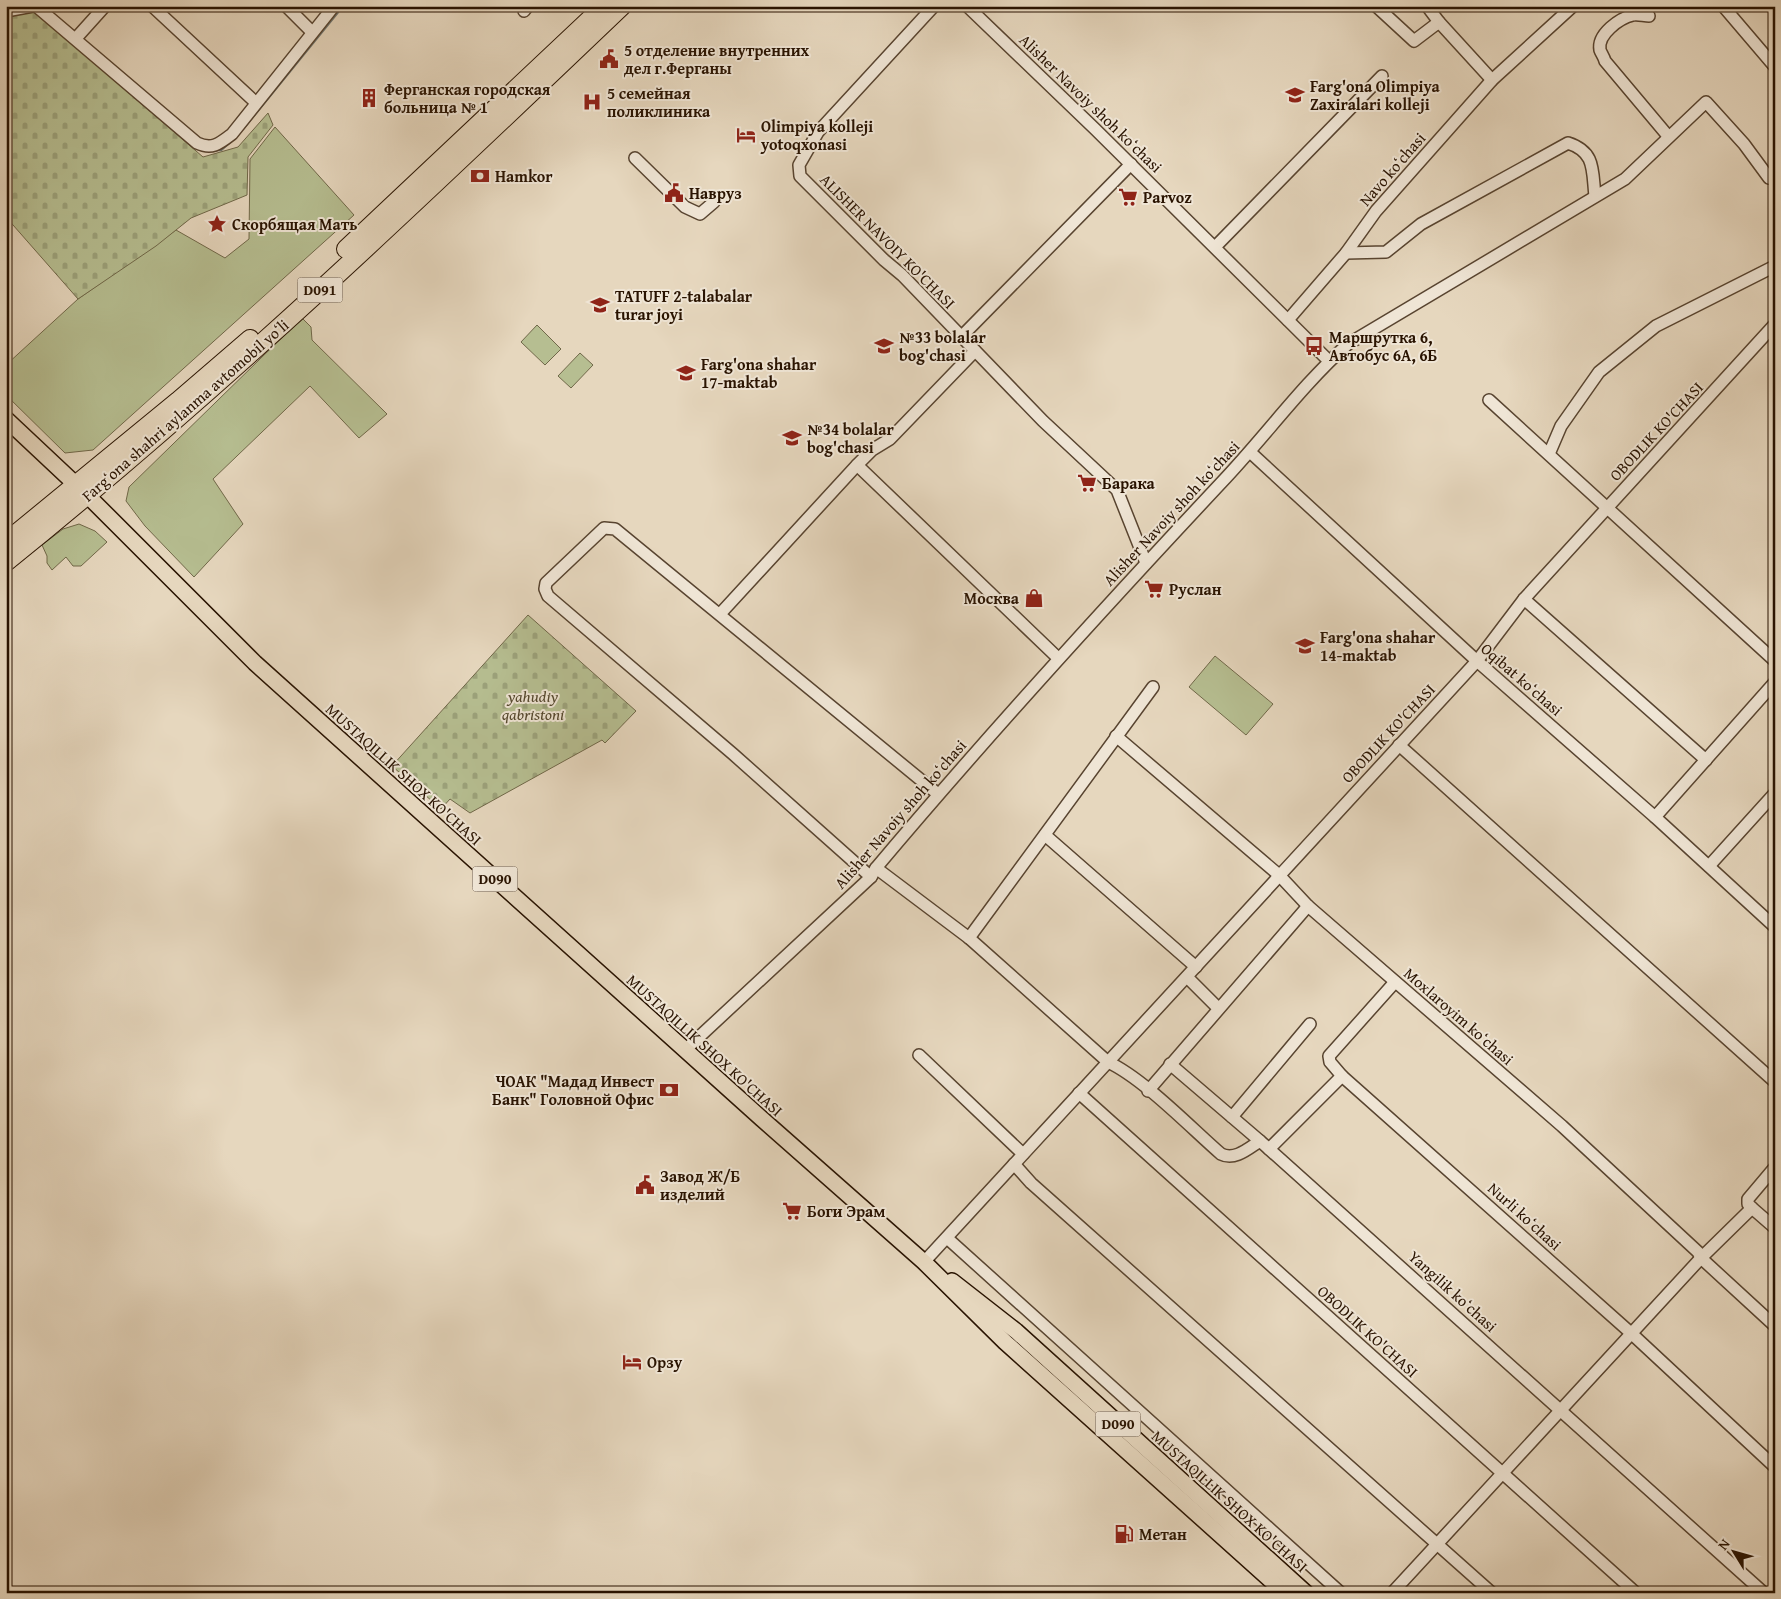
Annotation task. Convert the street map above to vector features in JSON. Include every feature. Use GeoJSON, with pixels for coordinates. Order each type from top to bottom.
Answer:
{"type":"FeatureCollection","features":[{"type":"Feature","properties":{"kind":"highway","name":"Fargʻona shahri aylanma avtomobil yoʻli"},"geometry":{"type":"LineString","coordinates":[[6,562],[178,402],[277,315],[604,6]]}},
{"type":"Feature","properties":{"kind":"highway","name":"Fargʻona shahri aylanma avtomobil yoʻli"},"geometry":{"type":"LineString","coordinates":[[6,542],[82,490],[188,411],[285,323],[622,6]]}},
{"type":"Feature","properties":{"kind":"main road","name":"MUSTAQILLIK SHOX KO'CHASI"},"geometry":{"type":"LineString","coordinates":[[6,419],[82,490],[255,663],[924,1262],[1005,1342],[1285,1593]]}},
{"type":"Feature","properties":{"kind":"main road","name":"MUSTAQILLIK SHOX KO'CHASI"},"geometry":{"type":"LineString","coordinates":[[924,1262],[968,1292],[1016,1331],[1306,1593]]}},
{"type":"Feature","properties":{"kind":"street"},"geometry":{"type":"LineString","coordinates":[[6,11],[34,6],[197,143],[205,146],[214,146],[232,134],[332,6]]}},
{"type":"Feature","properties":{"kind":"street"},"geometry":{"type":"LineString","coordinates":[[43,6],[198,141],[212,144],[226,136],[332,6]]}},
{"type":"Feature","properties":{"kind":"street"},"geometry":{"type":"LineString","coordinates":[[78,36],[105,6]]}},
{"type":"Feature","properties":{"kind":"street"},"geometry":{"type":"LineString","coordinates":[[152,6],[254,101]]}},
{"type":"Feature","properties":{"kind":"street"},"geometry":{"type":"LineString","coordinates":[[286,6],[311,31]]}},
{"type":"Feature","properties":{"kind":"street","name":"ALISHER NAVOIY KO'CHASI"},"geometry":{"type":"LineString","coordinates":[[934,6],[818,132],[798,165],[800,176],[1044,421],[1117,490],[1146,563]]}},
{"type":"Feature","properties":{"kind":"street","name":"Alisher Navoiy shoh koʻchasi"},"geometry":{"type":"LineString","coordinates":[[685,1050],[874,872],[938,794],[1058,658],[1250,452],[1329,361],[1131,164],[967,6]]}},
{"type":"Feature","properties":{"kind":"street"},"geometry":{"type":"LineString","coordinates":[[1376,6],[1414,41],[1439,22]]}},
{"type":"Feature","properties":{"kind":"street"},"geometry":{"type":"LineString","coordinates":[[1427,6],[1439,22],[1492,80]]}},
{"type":"Feature","properties":{"kind":"street","name":"Navo koʻchasi"},"geometry":{"type":"LineString","coordinates":[[1288,320],[1346,253],[1376,211],[1492,80],[1573,6]]}},
{"type":"Feature","properties":{"kind":"street"},"geometry":{"type":"LineString","coordinates":[[1729,8],[1775,67]]}},
{"type":"Feature","properties":{"kind":"street"},"geometry":{"type":"LineString","coordinates":[[1649,16],[1634,14],[1619,21],[1607,32],[1600,43],[1600,50],[1609,65],[1668,136]]}},
{"type":"Feature","properties":{"kind":"street"},"geometry":{"type":"LineString","coordinates":[[1215,247],[1382,76]]}},
{"type":"Feature","properties":{"kind":"street"},"geometry":{"type":"LineString","coordinates":[[1329,361],[1348,344],[1625,179],[1668,136],[1706,102],[1744,144],[1769,178],[1775,175]]}},
{"type":"Feature","properties":{"kind":"street"},"geometry":{"type":"LineString","coordinates":[[1346,253],[1386,252],[1420,224],[1568,143],[1579,147],[1590,158],[1596,196]]}},
{"type":"Feature","properties":{"kind":"street"},"geometry":{"type":"LineString","coordinates":[[636,158],[684,207],[700,214],[714,202]]}},
{"type":"Feature","properties":{"kind":"street"},"geometry":{"type":"LineString","coordinates":[[961,336],[1131,164]]}},
{"type":"Feature","properties":{"kind":"street"},"geometry":{"type":"LineString","coordinates":[[1549,454],[1561,426],[1599,372],[1656,326],[1775,266]]}},
{"type":"Feature","properties":{"kind":"street","name":"OBODLIK KO'CHASI"},"geometry":{"type":"LineString","coordinates":[[924,1262],[1477,661],[1524,599],[1775,324]]}},
{"type":"Feature","properties":{"kind":"street"},"geometry":{"type":"LineString","coordinates":[[720,614],[857,465],[872,450],[890,439],[975,351]]}},
{"type":"Feature","properties":{"kind":"street"},"geometry":{"type":"LineString","coordinates":[[1489,400],[1775,661]]}},
{"type":"Feature","properties":{"kind":"street","name":"Oqibat koʻchasi"},"geometry":{"type":"LineString","coordinates":[[1250,452],[1477,661],[1709,866],[1775,927]]}},
{"type":"Feature","properties":{"kind":"street"},"geometry":{"type":"LineString","coordinates":[[857,465],[1058,658]]}},
{"type":"Feature","properties":{"kind":"street"},"geometry":{"type":"LineString","coordinates":[[938,794],[615,529],[604,528],[546,583],[545,589],[548,596],[733,754],[874,872],[969,938],[1108,1062],[1119,1067],[1227,1157],[1243,1152],[1260,1141]]}},
{"type":"Feature","properties":{"kind":"street"},"geometry":{"type":"LineString","coordinates":[[1524,599],[1706,760]]}},
{"type":"Feature","properties":{"kind":"street"},"geometry":{"type":"LineString","coordinates":[[1655,818],[1775,682]]}},
{"type":"Feature","properties":{"kind":"street"},"geometry":{"type":"LineString","coordinates":[[969,938],[1153,687]]}},
{"type":"Feature","properties":{"kind":"street","name":"Moxlaroyim koʻchasi"},"geometry":{"type":"LineString","coordinates":[[1116,736],[1279,875],[1308,906],[1562,1126],[1775,1326]]}},
{"type":"Feature","properties":{"kind":"street"},"geometry":{"type":"LineString","coordinates":[[1399,745],[1775,1082]]}},
{"type":"Feature","properties":{"kind":"street"},"geometry":{"type":"LineString","coordinates":[[1709,866],[1775,793]]}},
{"type":"Feature","properties":{"kind":"street"},"geometry":{"type":"LineString","coordinates":[[1045,835],[1196,967]]}},
{"type":"Feature","properties":{"kind":"street"},"geometry":{"type":"LineString","coordinates":[[1148,1091],[1218,1008],[1253,972],[1308,906]]}},
{"type":"Feature","properties":{"kind":"street"},"geometry":{"type":"LineString","coordinates":[[1187,977],[1218,1008]]}},
{"type":"Feature","properties":{"kind":"street","name":"Nurli koʻchasi"},"geometry":{"type":"LineString","coordinates":[[1395,982],[1328,1056],[1330,1062],[1342,1076],[1632,1334],[1775,1467]]}},
{"type":"Feature","properties":{"kind":"street"},"geometry":{"type":"LineString","coordinates":[[1232,1117],[1310,1024]]}},
{"type":"Feature","properties":{"kind":"street"},"geometry":{"type":"LineString","coordinates":[[919,1055],[1022,1154]]}},
{"type":"Feature","properties":{"kind":"street","name":"Yangilik koʻchasi"},"geometry":{"type":"LineString","coordinates":[[1170,1064],[1260,1141],[1561,1409],[1764,1593]]}},
{"type":"Feature","properties":{"kind":"street"},"geometry":{"type":"LineString","coordinates":[[1269,1149],[1342,1076]]}},
{"type":"Feature","properties":{"kind":"street","name":"OBODLIK KO'CHASI"},"geometry":{"type":"LineString","coordinates":[[1079,1093],[1636,1593]]}},
{"type":"Feature","properties":{"kind":"street"},"geometry":{"type":"LineString","coordinates":[[1014,1164],[1031,1183],[1492,1593]]}},
{"type":"Feature","properties":{"kind":"street"},"geometry":{"type":"LineString","coordinates":[[1775,1167],[1748,1199],[1748,1204],[1775,1228]]}},
{"type":"Feature","properties":{"kind":"street"},"geometry":{"type":"LineString","coordinates":[[1392,1593],[1436,1542],[1701,1258],[1752,1208]]}},
{"type":"Feature","properties":{"kind":"street"},"geometry":{"type":"LineString","coordinates":[[947,1238],[1341,1593]]}},
{"type":"Feature","properties":{"kind":"green space"},"geometry":{"type":"Polygon","coordinates":[[[6,6],[28,6],[203,157],[238,147],[268,113],[273,125],[248,157],[247,195],[191,218],[156,246],[78,299],[6,217],[6,6]]]}},
{"type":"Feature","properties":{"kind":"green space"},"geometry":{"type":"Polygon","coordinates":[[[275,127],[354,215],[93,450],[65,453],[6,395],[6,365],[78,299],[176,230],[225,258],[249,239],[250,159],[275,127]]]}},
{"type":"Feature","properties":{"kind":"green space"},"geometry":{"type":"Polygon","coordinates":[[[302,318],[311,327],[312,340],[387,414],[359,438],[310,386],[213,479],[243,524],[194,577],[145,526],[126,501],[129,487],[302,318]]]}},
{"type":"Feature","properties":{"kind":"green space"},"geometry":{"type":"Polygon","coordinates":[[[537,325],[561,349],[545,365],[521,342],[537,325]]]}},
{"type":"Feature","properties":{"kind":"green space"},"geometry":{"type":"Polygon","coordinates":[[[580,353],[593,365],[571,388],[558,376],[580,353]]]}},
{"type":"Feature","properties":{"kind":"green space"},"geometry":{"type":"Polygon","coordinates":[[[79,524],[95,531],[107,542],[81,566],[73,566],[66,557],[52,570],[47,563],[47,556],[42,545],[63,529],[79,524]]]}},
{"type":"Feature","properties":{"kind":"green space","name":"yahudiy qabristoni"},"geometry":{"type":"Polygon","coordinates":[[[528,615],[636,711],[605,743],[602,740],[470,813],[450,799],[441,809],[392,766],[528,615]]]}},
{"type":"Feature","properties":{"kind":"green space"},"geometry":{"type":"Polygon","coordinates":[[[1215,656],[1273,704],[1246,735],[1189,687],[1215,656]]]}},
{"type":"Feature","properties":{"kind":"waterway"},"geometry":{"type":"LineString","coordinates":[[243,129],[343,6]]}},
{"type":"Feature","properties":{"kind":"waterway"},"geometry":{"type":"LineString","coordinates":[[6,17],[14,15]]}},
{"type":"Feature","properties":{"kind":"waterway"},"geometry":{"type":"LineString","coordinates":[[202,150],[221,150],[236,137]]}},
{"type":"Feature","properties":{"kind":"place","name":"5 отделение внутренних дел г.Ферганы"},"geometry":{"type":"Point","coordinates":[609,59]}},
{"type":"Feature","properties":{"kind":"place","name":"Farg'ona Olimpiya Zaxiralari kolleji"},"geometry":{"type":"Point","coordinates":[1295,95]}},
{"type":"Feature","properties":{"kind":"place","name":"Ферганская городская больница № 1"},"geometry":{"type":"Point","coordinates":[369,98]}},
{"type":"Feature","properties":{"kind":"place","name":"5 семейная поликлиника"},"geometry":{"type":"Point","coordinates":[592,102]}},
{"type":"Feature","properties":{"kind":"place","name":"Olimpiya kolleji yotoqxonasi"},"geometry":{"type":"Point","coordinates":[746,135]}},
{"type":"Feature","properties":{"kind":"place","name":"Hamkor"},"geometry":{"type":"Point","coordinates":[480,176]}},
{"type":"Feature","properties":{"kind":"place","name":"Навруз"},"geometry":{"type":"Point","coordinates":[674,193]}},
{"type":"Feature","properties":{"kind":"place","name":"Parvoz"},"geometry":{"type":"Point","coordinates":[1128,197]}},
{"type":"Feature","properties":{"kind":"place","name":"Скорбящая Мать"},"geometry":{"type":"Point","coordinates":[217,224]}},
{"type":"Feature","properties":{"kind":"place","name":"TATUFF 2-talabalar turar joyi"},"geometry":{"type":"Point","coordinates":[600,305]}},
{"type":"Feature","properties":{"kind":"place","name":"№33 bolalar bog'chasi"},"geometry":{"type":"Point","coordinates":[884,346]}},
{"type":"Feature","properties":{"kind":"place","name":"Маршрутка 6, Автобус 6А, 6Б"},"geometry":{"type":"Point","coordinates":[1314,346]}},
{"type":"Feature","properties":{"kind":"place","name":"Farg'ona shahar 17-maktab"},"geometry":{"type":"Point","coordinates":[686,373]}},
{"type":"Feature","properties":{"kind":"place","name":"№34 bolalar bog'chasi"},"geometry":{"type":"Point","coordinates":[792,438]}},
{"type":"Feature","properties":{"kind":"place","name":"Барака"},"geometry":{"type":"Point","coordinates":[1087,483]}},
{"type":"Feature","properties":{"kind":"place","name":"Руслан"},"geometry":{"type":"Point","coordinates":[1154,589]}},
{"type":"Feature","properties":{"kind":"place","name":"Москва"},"geometry":{"type":"Point","coordinates":[1034,598]}},
{"type":"Feature","properties":{"kind":"place","name":"Farg'ona shahar 14-maktab"},"geometry":{"type":"Point","coordinates":[1305,646]}},
{"type":"Feature","properties":{"kind":"place","name":"ЧОАК \"Мадад Инвест Банк\" Головной Офис"},"geometry":{"type":"Point","coordinates":[669,1090]}},
{"type":"Feature","properties":{"kind":"place","name":"Завод Ж/Б изделий"},"geometry":{"type":"Point","coordinates":[645,1185]}},
{"type":"Feature","properties":{"kind":"place","name":"Боги Эрам"},"geometry":{"type":"Point","coordinates":[792,1211]}},
{"type":"Feature","properties":{"kind":"place","name":"Орзу"},"geometry":{"type":"Point","coordinates":[632,1362]}},
{"type":"Feature","properties":{"kind":"place","name":"Метан"},"geometry":{"type":"Point","coordinates":[1124,1534]}}]}
